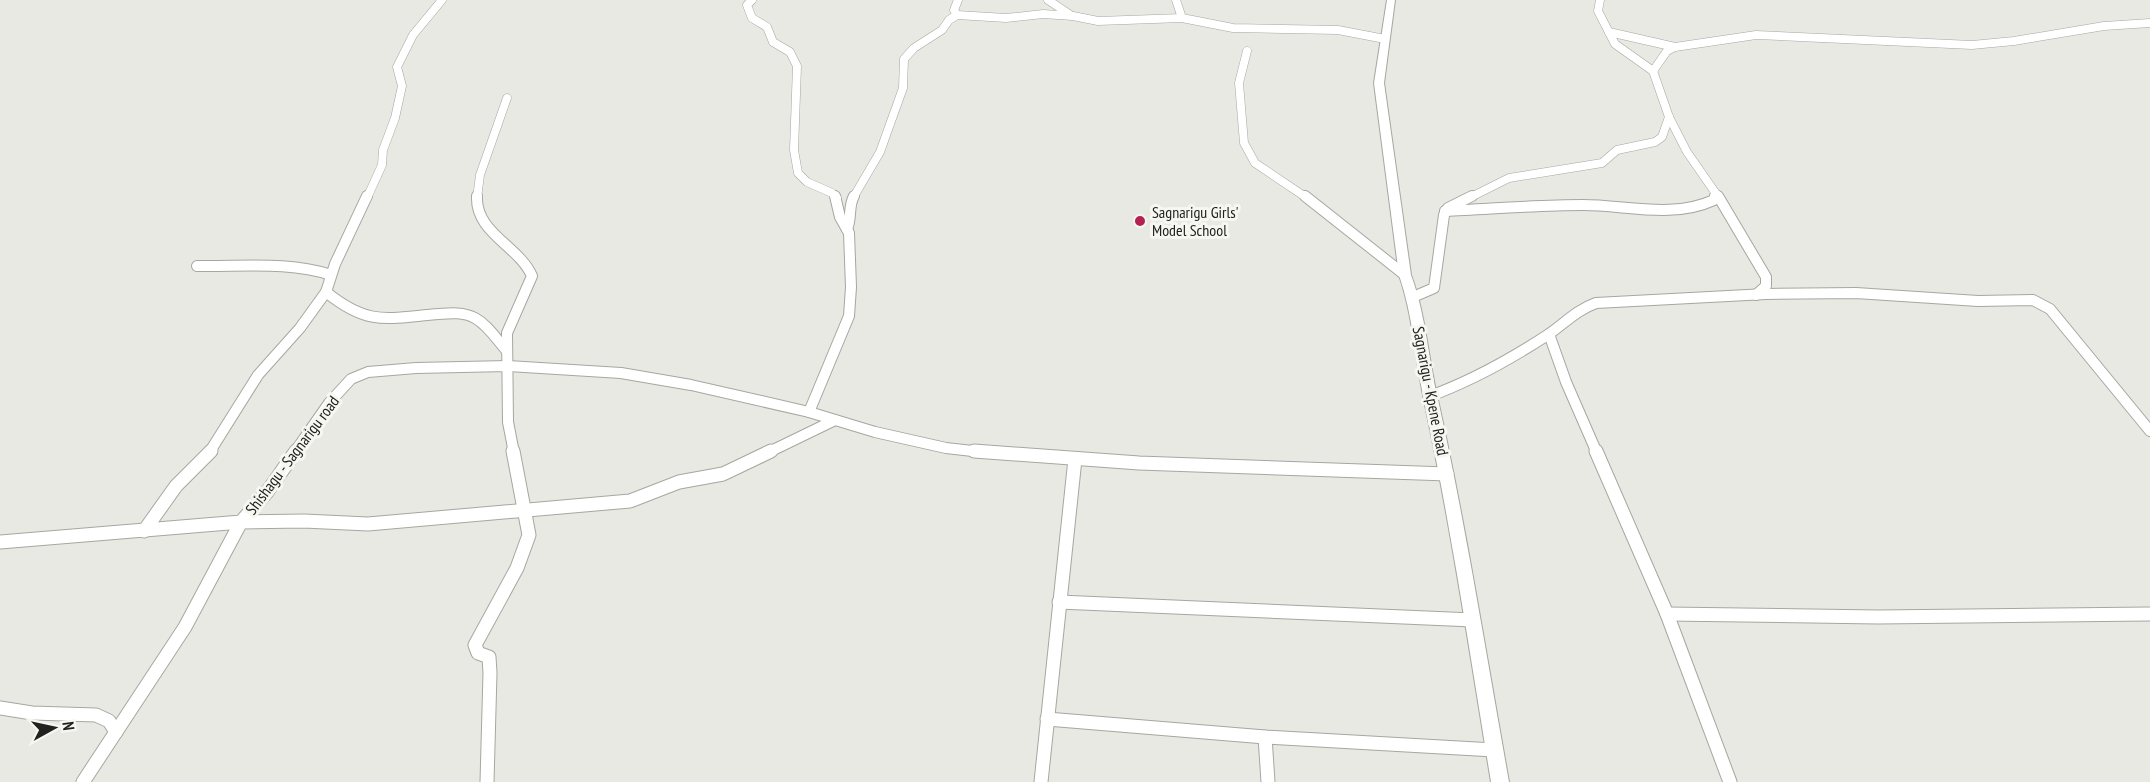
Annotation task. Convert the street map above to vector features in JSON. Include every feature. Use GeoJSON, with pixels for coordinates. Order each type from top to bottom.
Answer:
{"type":"FeatureCollection","features":[{"type":"Feature","properties":{"kind":"street"},"geometry":{"type":"LineString","coordinates":[[144,531],[176,486],[212,450],[258,375],[300,328],[326,292],[331,275],[382,165],[383,150],[395,118],[402,86],[397,68],[413,35],[442,0]]}},
{"type":"Feature","properties":{"kind":"street"},"geometry":{"type":"LineString","coordinates":[[752,0],[747,5],[752,18],[766,25],[773,36],[773,42],[790,52],[797,66],[794,150],[798,173],[807,182],[832,193],[837,198],[840,218],[847,229]]}},
{"type":"Feature","properties":{"kind":"street"},"geometry":{"type":"LineString","coordinates":[[957,15],[954,10],[958,0]]}},
{"type":"Feature","properties":{"kind":"street"},"geometry":{"type":"LineString","coordinates":[[1048,0],[1072,16]]}},
{"type":"Feature","properties":{"kind":"street"},"geometry":{"type":"LineString","coordinates":[[1176,0],[1182,18]]}},
{"type":"Feature","properties":{"kind":"street","name":"Sagnarigu - Kpene Road"},"geometry":{"type":"LineString","coordinates":[[1391,0],[1379,83],[1405,275],[1413,297],[1430,396],[1447,474],[1500,782]]}},
{"type":"Feature","properties":{"kind":"street"},"geometry":{"type":"LineString","coordinates":[[1600,0],[1598,11],[1619,48],[1653,71],[1669,117],[1687,152],[1716,194],[1766,277],[1766,286],[1756,295]]}},
{"type":"Feature","properties":{"kind":"street"},"geometry":{"type":"LineString","coordinates":[[809,412],[849,316],[851,287],[847,229],[851,220],[851,201],[880,152],[903,87],[904,59],[914,48],[942,30],[949,20],[957,15],[1006,18],[1043,14],[1098,21],[1182,18],[1218,27],[1338,30],[1385,39]]}},
{"type":"Feature","properties":{"kind":"street"},"geometry":{"type":"LineString","coordinates":[[1609,32],[1674,47],[1756,35],[1972,45],[2014,41],[2104,26],[2150,23]]}},
{"type":"Feature","properties":{"kind":"street"},"geometry":{"type":"LineString","coordinates":[[1619,48],[1656,43]]}},
{"type":"Feature","properties":{"kind":"street"},"geometry":{"type":"LineString","coordinates":[[1653,71],[1667,51],[1674,47]]}},
{"type":"Feature","properties":{"kind":"street"},"geometry":{"type":"LineString","coordinates":[[1247,51],[1239,83],[1244,143],[1255,163],[1306,197],[1405,275]]}},
{"type":"Feature","properties":{"kind":"street"},"geometry":{"type":"LineString","coordinates":[[487,782],[486,740],[493,680],[489,657],[478,653],[475,645],[529,536],[508,422],[507,333],[532,276],[524,260],[486,226],[479,216],[477,207],[481,170],[507,98]]}},
{"type":"Feature","properties":{"kind":"street"},"geometry":{"type":"LineString","coordinates":[[1445,211],[1509,178],[1602,163],[1617,150],[1655,142],[1662,137],[1669,117]]}},
{"type":"Feature","properties":{"kind":"street"},"geometry":{"type":"LineString","coordinates":[[1445,211],[1578,205],[1665,209],[1704,205],[1714,200],[1716,194]]}},
{"type":"Feature","properties":{"kind":"street"},"geometry":{"type":"LineString","coordinates":[[1413,297],[1434,288],[1445,211]]}},
{"type":"Feature","properties":{"kind":"street"},"geometry":{"type":"LineString","coordinates":[[197,266],[284,267],[316,270],[331,275]]}},
{"type":"Feature","properties":{"kind":"street"},"geometry":{"type":"LineString","coordinates":[[326,292],[340,305],[356,314],[373,319],[428,315],[470,316],[482,323],[507,351]]}},
{"type":"Feature","properties":{"kind":"street"},"geometry":{"type":"LineString","coordinates":[[1430,396],[1478,376],[1549,334],[1577,309],[1596,303],[1756,295],[1857,293],[1978,301],[2033,300],[2049,309],[2150,431]]}},
{"type":"Feature","properties":{"kind":"street"},"geometry":{"type":"LineString","coordinates":[[1549,334],[1566,382],[1667,614],[1730,782]]}},
{"type":"Feature","properties":{"kind":"street","name":"Shishagu - Sagnarigu road"},"geometry":{"type":"LineString","coordinates":[[0,542],[241,522],[267,492],[328,403],[351,379],[379,370],[508,366],[621,372],[691,385],[809,412],[874,432],[946,447],[1139,463],[1447,474]]}},
{"type":"Feature","properties":{"kind":"street"},"geometry":{"type":"LineString","coordinates":[[83,782],[185,627],[241,522],[304,521],[368,524],[630,501],[679,482],[723,474],[835,420]]}},
{"type":"Feature","properties":{"kind":"street"},"geometry":{"type":"LineString","coordinates":[[1041,782],[1075,459]]}},
{"type":"Feature","properties":{"kind":"street"},"geometry":{"type":"LineString","coordinates":[[1059,602],[1473,620]]}},
{"type":"Feature","properties":{"kind":"street"},"geometry":{"type":"LineString","coordinates":[[1667,614],[1878,617],[2150,614]]}},
{"type":"Feature","properties":{"kind":"street"},"geometry":{"type":"LineString","coordinates":[[0,708],[32,713],[96,715],[109,721],[116,732]]}},
{"type":"Feature","properties":{"kind":"street"},"geometry":{"type":"LineString","coordinates":[[1047,719],[1265,737],[1494,750]]}},
{"type":"Feature","properties":{"kind":"street"},"geometry":{"type":"LineString","coordinates":[[1265,737],[1268,782]]}},
{"type":"Feature","properties":{"kind":"place","name":"Sagnarigu Girls' Model School"},"geometry":{"type":"Point","coordinates":[1140,221]}}]}
